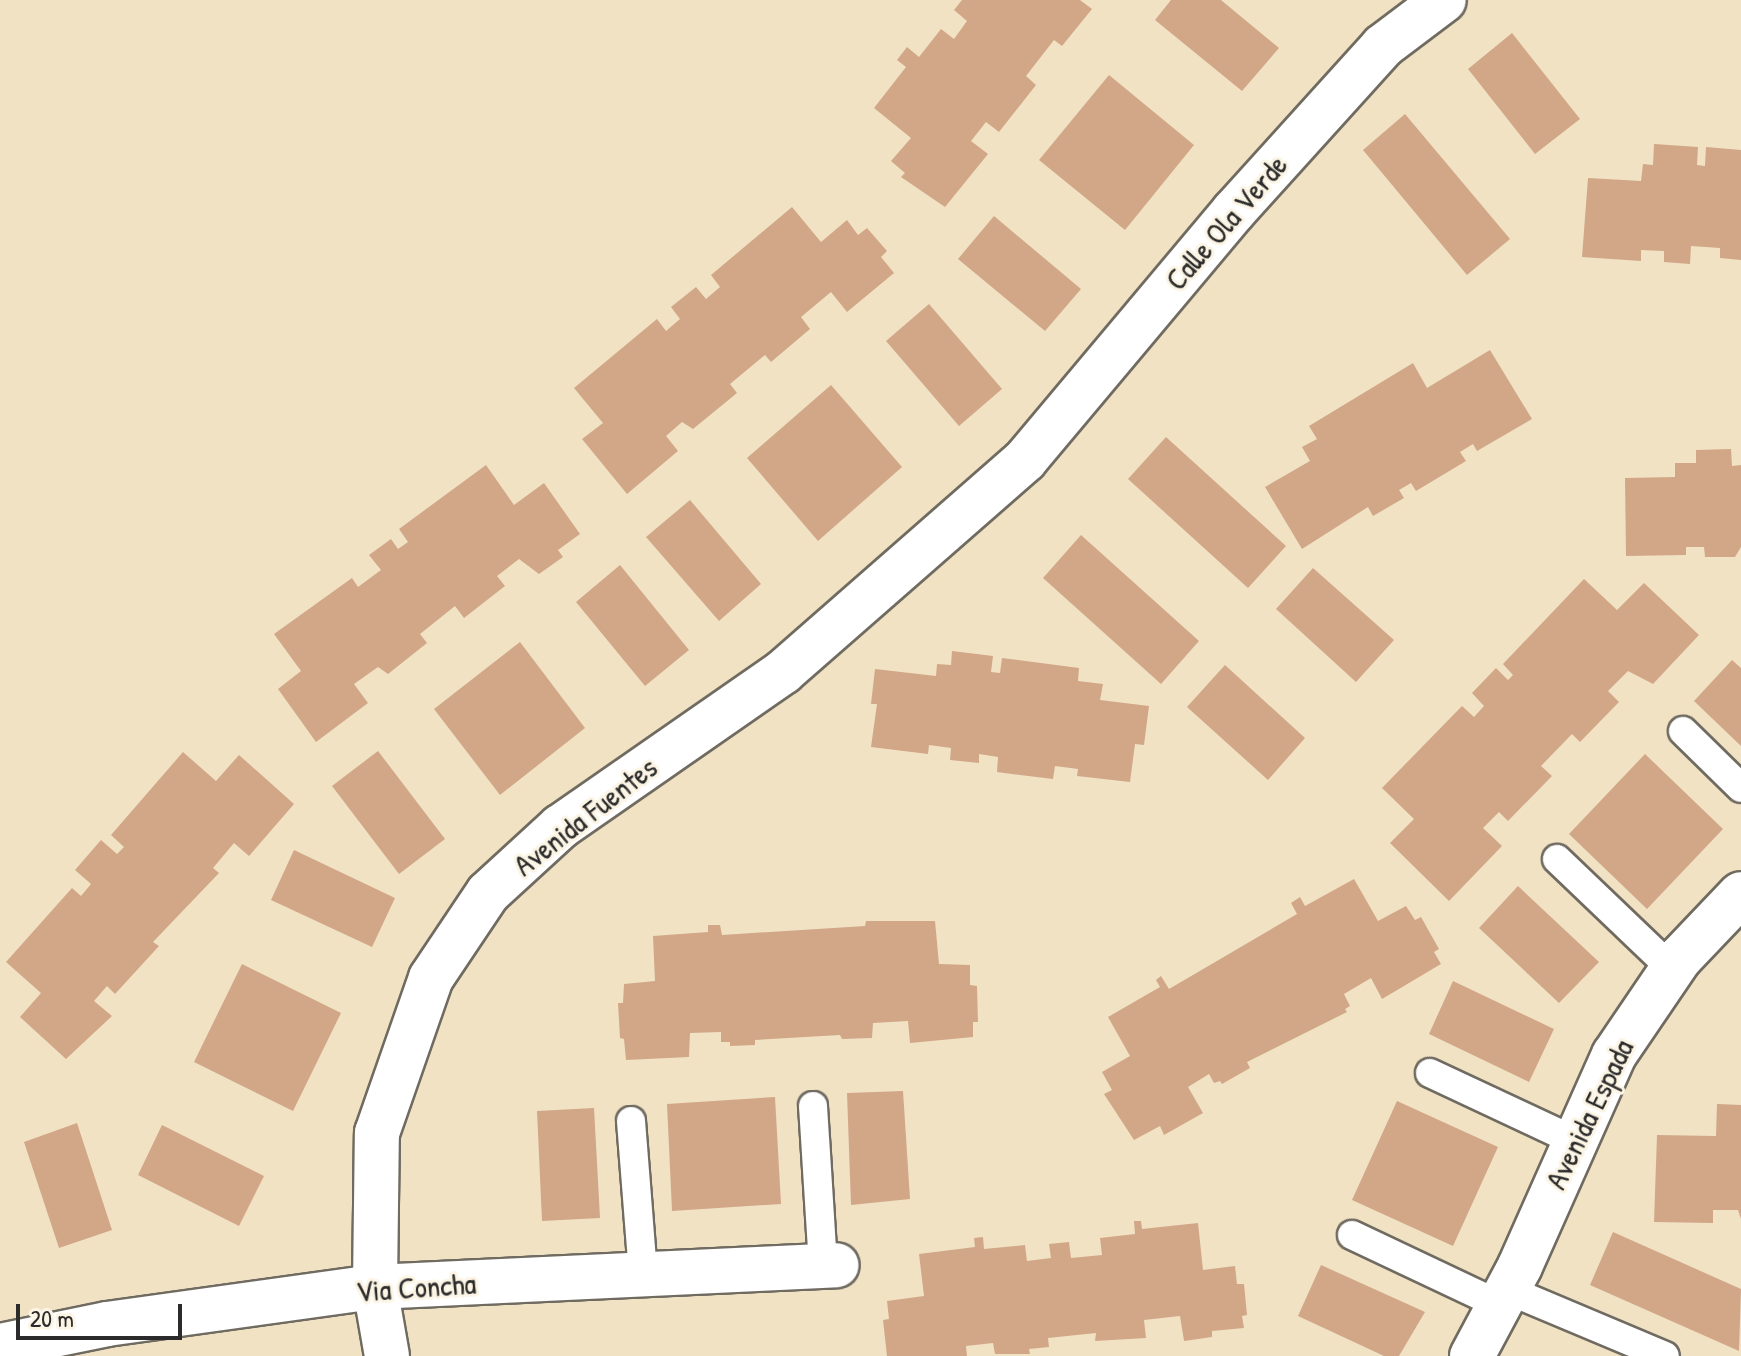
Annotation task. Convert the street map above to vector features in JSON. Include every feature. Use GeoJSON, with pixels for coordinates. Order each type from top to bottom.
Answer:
{"type":"FeatureCollection","features":[{"type":"Feature","properties":{"kind":"street","name":"Calle Ola Verde"},"geometry":{"type":"LineString","coordinates":[[1025,460],[1266,175],[1383,46],[1444,0]]}},
{"type":"Feature","properties":{"kind":"street","name":"Avenida Fuentes"},"geometry":{"type":"LineString","coordinates":[[387,1356],[375,1287],[377,1133],[431,978],[488,893],[560,827],[783,672],[1025,460]]}},
{"type":"Feature","properties":{"kind":"street","name":"Avenida Espada"},"geometry":{"type":"LineString","coordinates":[[1472,1356],[1504,1298],[1614,1055],[1672,969],[1741,894]]}},
{"type":"Feature","properties":{"kind":"street","name":"Via Concha"},"geometry":{"type":"LineString","coordinates":[[0,1346],[107,1324],[375,1287],[830,1266]]}},
{"type":"Feature","properties":{"kind":"lane"},"geometry":{"type":"LineString","coordinates":[[1683,731],[1741,788]]}},
{"type":"Feature","properties":{"kind":"lane"},"geometry":{"type":"LineString","coordinates":[[1557,859],[1672,969]]}},
{"type":"Feature","properties":{"kind":"lane"},"geometry":{"type":"LineString","coordinates":[[1430,1073],[1573,1140]]}},
{"type":"Feature","properties":{"kind":"lane"},"geometry":{"type":"LineString","coordinates":[[813,1106],[830,1266]]}},
{"type":"Feature","properties":{"kind":"lane"},"geometry":{"type":"LineString","coordinates":[[631,1121],[643,1275]]}},
{"type":"Feature","properties":{"kind":"lane"},"geometry":{"type":"LineString","coordinates":[[1352,1235],[1504,1298],[1665,1356]]}},
{"type":"Feature","properties":{"kind":"building"},"geometry":{"type":"Polygon","coordinates":[[[962,0],[1080,0],[1092,9],[1062,46],[1054,40],[1026,76],[1036,85],[999,132],[986,122],[971,141],[988,154],[945,207],[901,177],[905,173],[891,161],[911,138],[874,108],[906,67],[897,60],[907,47],[919,57],[941,29],[954,39],[967,21],[954,10],[962,0]]]}},
{"type":"Feature","properties":{"kind":"building"},"geometry":{"type":"Polygon","coordinates":[[[1171,0],[1221,0],[1279,48],[1242,91],[1155,20],[1171,0]]]}},
{"type":"Feature","properties":{"kind":"building"},"geometry":{"type":"Polygon","coordinates":[[[1512,33],[1580,119],[1535,154],[1468,69],[1512,33]]]}},
{"type":"Feature","properties":{"kind":"building"},"geometry":{"type":"Polygon","coordinates":[[[1109,75],[1194,145],[1125,230],[1039,160],[1109,75]]]}},
{"type":"Feature","properties":{"kind":"building"},"geometry":{"type":"Polygon","coordinates":[[[1405,114],[1510,239],[1467,275],[1363,150],[1405,114]]]}},
{"type":"Feature","properties":{"kind":"building"},"geometry":{"type":"Polygon","coordinates":[[[1654,144],[1698,147],[1697,165],[1705,166],[1706,147],[1741,150],[1741,260],[1720,258],[1720,248],[1691,246],[1690,264],[1664,262],[1664,251],[1641,250],[1641,261],[1582,257],[1588,178],[1641,181],[1643,164],[1653,165],[1654,144]]]}},
{"type":"Feature","properties":{"kind":"building"},"geometry":{"type":"Polygon","coordinates":[[[792,207],[821,242],[847,220],[858,235],[867,228],[887,251],[881,257],[894,273],[847,312],[831,292],[801,317],[810,329],[771,362],[765,355],[730,384],[737,393],[693,429],[682,422],[666,436],[678,451],[627,494],[582,439],[603,423],[574,388],[657,319],[666,331],[680,319],[671,307],[696,287],[706,299],[720,287],[711,275],[792,207]]]}},
{"type":"Feature","properties":{"kind":"building"},"geometry":{"type":"Polygon","coordinates":[[[994,216],[1081,289],[1045,331],[958,259],[994,216]]]}},
{"type":"Feature","properties":{"kind":"building"},"geometry":{"type":"Polygon","coordinates":[[[929,304],[1002,389],[959,426],[886,341],[929,304]]]}},
{"type":"Feature","properties":{"kind":"building"},"geometry":{"type":"Polygon","coordinates":[[[1490,350],[1532,419],[1477,451],[1473,444],[1460,452],[1466,461],[1416,491],[1411,483],[1399,490],[1404,498],[1373,516],[1368,507],[1302,549],[1265,487],[1310,461],[1302,447],[1317,439],[1309,426],[1413,363],[1427,388],[1490,350]]]}},
{"type":"Feature","properties":{"kind":"building"},"geometry":{"type":"Polygon","coordinates":[[[831,385],[902,467],[818,541],[747,458],[831,385]]]}},
{"type":"Feature","properties":{"kind":"building"},"geometry":{"type":"Polygon","coordinates":[[[1166,437],[1286,546],[1248,588],[1128,479],[1166,437]]]}},
{"type":"Feature","properties":{"kind":"building"},"geometry":{"type":"Polygon","coordinates":[[[1731,449],[1732,466],[1741,465],[1741,547],[1735,557],[1705,557],[1704,547],[1686,547],[1686,555],[1626,556],[1625,478],[1675,477],[1675,463],[1696,463],[1696,450],[1731,449]]]}},
{"type":"Feature","properties":{"kind":"building"},"geometry":{"type":"Polygon","coordinates":[[[486,465],[514,505],[544,483],[580,534],[558,550],[563,557],[539,574],[519,559],[497,576],[505,586],[464,618],[455,606],[420,634],[427,643],[388,674],[378,667],[354,684],[368,703],[316,742],[278,689],[301,671],[274,634],[352,578],[358,587],[381,570],[369,555],[391,539],[398,549],[408,542],[399,529],[486,465]]]}},
{"type":"Feature","properties":{"kind":"building"},"geometry":{"type":"Polygon","coordinates":[[[690,500],[761,584],[719,621],[646,537],[690,500]]]}},
{"type":"Feature","properties":{"kind":"building"},"geometry":{"type":"Polygon","coordinates":[[[1081,535],[1199,641],[1161,684],[1043,578],[1081,535]]]}},
{"type":"Feature","properties":{"kind":"building"},"geometry":{"type":"Polygon","coordinates":[[[620,565],[689,650],[645,686],[576,602],[620,565]]]}},
{"type":"Feature","properties":{"kind":"building"},"geometry":{"type":"Polygon","coordinates":[[[1313,568],[1394,640],[1356,682],[1276,609],[1313,568]]]}},
{"type":"Feature","properties":{"kind":"building"},"geometry":{"type":"Polygon","coordinates":[[[1584,579],[1617,610],[1644,583],[1699,635],[1653,684],[1628,671],[1608,691],[1619,702],[1580,742],[1572,734],[1541,766],[1552,776],[1508,821],[1499,812],[1483,828],[1502,846],[1449,901],[1390,843],[1414,819],[1382,788],[1462,706],[1474,717],[1484,706],[1472,693],[1496,668],[1508,680],[1513,675],[1503,664],[1584,579]]]}},
{"type":"Feature","properties":{"kind":"building"},"geometry":{"type":"Polygon","coordinates":[[[520,642],[585,728],[500,795],[434,709],[520,642]]]}},
{"type":"Feature","properties":{"kind":"building"},"geometry":{"type":"Polygon","coordinates":[[[952,651],[993,656],[991,672],[1000,673],[1002,658],[1079,668],[1078,681],[1103,684],[1100,700],[1149,706],[1144,745],[1135,744],[1130,782],[1077,776],[1078,769],[1055,766],[1053,779],[997,772],[998,757],[979,754],[979,763],[950,760],[951,748],[929,745],[928,754],[871,747],[877,704],[871,704],[875,669],[936,676],[937,664],[951,665],[952,651]]]}},
{"type":"Feature","properties":{"kind":"building"},"geometry":{"type":"Polygon","coordinates":[[[1732,660],[1741,668],[1741,746],[1694,701],[1732,660]]]}},
{"type":"Feature","properties":{"kind":"building"},"geometry":{"type":"Polygon","coordinates":[[[1225,665],[1305,738],[1268,780],[1187,707],[1225,665]]]}},
{"type":"Feature","properties":{"kind":"building"},"geometry":{"type":"Polygon","coordinates":[[[378,751],[445,839],[399,874],[332,786],[378,751]]]}},
{"type":"Feature","properties":{"kind":"building"},"geometry":{"type":"Polygon","coordinates":[[[183,752],[216,781],[239,755],[294,804],[249,856],[234,843],[213,868],[219,873],[153,942],[159,946],[115,994],[107,986],[94,1001],[112,1016],[66,1059],[20,1017],[41,993],[6,962],[72,888],[81,896],[91,884],[75,870],[101,840],[117,854],[124,847],[111,835],[183,752]]]}},
{"type":"Feature","properties":{"kind":"building"},"geometry":{"type":"Polygon","coordinates":[[[1645,754],[1723,829],[1647,909],[1569,834],[1645,754]]]}},
{"type":"Feature","properties":{"kind":"building"},"geometry":{"type":"Polygon","coordinates":[[[294,850],[395,898],[372,947],[271,900],[294,850]]]}},
{"type":"Feature","properties":{"kind":"building"},"geometry":{"type":"Polygon","coordinates":[[[1354,879],[1378,921],[1406,906],[1415,920],[1421,917],[1439,949],[1434,952],[1441,964],[1382,999],[1371,978],[1344,994],[1350,1006],[1345,1009],[1347,1012],[1247,1062],[1250,1068],[1222,1084],[1220,1081],[1214,1083],[1209,1074],[1188,1087],[1203,1113],[1164,1135],[1160,1126],[1134,1140],[1104,1094],[1112,1090],[1102,1072],[1130,1056],[1108,1017],[1160,987],[1156,980],[1161,976],[1169,989],[1297,914],[1291,903],[1300,897],[1305,906],[1354,879]]]}},
{"type":"Feature","properties":{"kind":"building"},"geometry":{"type":"Polygon","coordinates":[[[1518,886],[1599,962],[1559,1003],[1479,928],[1518,886]]]}},
{"type":"Feature","properties":{"kind":"building"},"geometry":{"type":"Polygon","coordinates":[[[866,921],[935,921],[939,964],[970,965],[970,985],[977,986],[978,1022],[973,1022],[973,1037],[910,1043],[908,1021],[873,1023],[872,1038],[842,1039],[840,1035],[755,1040],[755,1045],[730,1046],[730,1042],[721,1042],[721,1032],[690,1033],[689,1057],[626,1060],[624,1039],[620,1038],[618,1003],[623,1003],[624,984],[655,981],[653,936],[708,932],[708,925],[720,925],[722,935],[865,926],[866,921]]]}},
{"type":"Feature","properties":{"kind":"building"},"geometry":{"type":"Polygon","coordinates":[[[242,964],[341,1013],[293,1111],[194,1062],[242,964]]]}},
{"type":"Feature","properties":{"kind":"building"},"geometry":{"type":"Polygon","coordinates":[[[1453,981],[1554,1029],[1529,1082],[1429,1034],[1453,981]]]}},
{"type":"Feature","properties":{"kind":"building"},"geometry":{"type":"Polygon","coordinates":[[[903,1091],[910,1199],[851,1205],[847,1093],[903,1091]]]}},
{"type":"Feature","properties":{"kind":"building"},"geometry":{"type":"Polygon","coordinates":[[[775,1097],[781,1204],[672,1211],[667,1104],[775,1097]]]}},
{"type":"Feature","properties":{"kind":"building"},"geometry":{"type":"Polygon","coordinates":[[[1397,1101],[1498,1147],[1453,1246],[1352,1200],[1397,1101]]]}},
{"type":"Feature","properties":{"kind":"building"},"geometry":{"type":"Polygon","coordinates":[[[1717,1104],[1741,1105],[1741,1219],[1738,1210],[1713,1210],[1713,1223],[1654,1222],[1657,1135],[1716,1136],[1717,1104]]]}},
{"type":"Feature","properties":{"kind":"building"},"geometry":{"type":"Polygon","coordinates":[[[594,1108],[600,1218],[542,1221],[537,1111],[594,1108]]]}},
{"type":"Feature","properties":{"kind":"building"},"geometry":{"type":"Polygon","coordinates":[[[77,1123],[112,1230],[59,1248],[24,1142],[77,1123]]]}},
{"type":"Feature","properties":{"kind":"building"},"geometry":{"type":"Polygon","coordinates":[[[162,1125],[264,1176],[239,1226],[138,1175],[162,1125]]]}},
{"type":"Feature","properties":{"kind":"building"},"geometry":{"type":"Polygon","coordinates":[[[1134,1221],[1141,1221],[1142,1229],[1198,1223],[1203,1270],[1235,1266],[1237,1284],[1244,1284],[1247,1315],[1242,1316],[1244,1328],[1212,1331],[1212,1337],[1184,1341],[1180,1316],[1144,1320],[1146,1338],[1095,1341],[1096,1333],[1048,1338],[1049,1347],[1029,1349],[1030,1354],[995,1354],[993,1343],[966,1346],[967,1356],[887,1356],[883,1320],[889,1319],[887,1301],[924,1296],[919,1254],[975,1247],[974,1238],[983,1237],[984,1249],[1025,1245],[1027,1261],[1051,1258],[1049,1244],[1069,1242],[1071,1258],[1102,1255],[1100,1238],[1135,1234],[1134,1221]]]}},
{"type":"Feature","properties":{"kind":"building"},"geometry":{"type":"Polygon","coordinates":[[[1613,1232],[1741,1289],[1739,1351],[1590,1285],[1613,1232]]]}},
{"type":"Feature","properties":{"kind":"building"},"geometry":{"type":"Polygon","coordinates":[[[1321,1265],[1425,1312],[1399,1356],[1384,1356],[1298,1316],[1321,1265]]]}}]}
